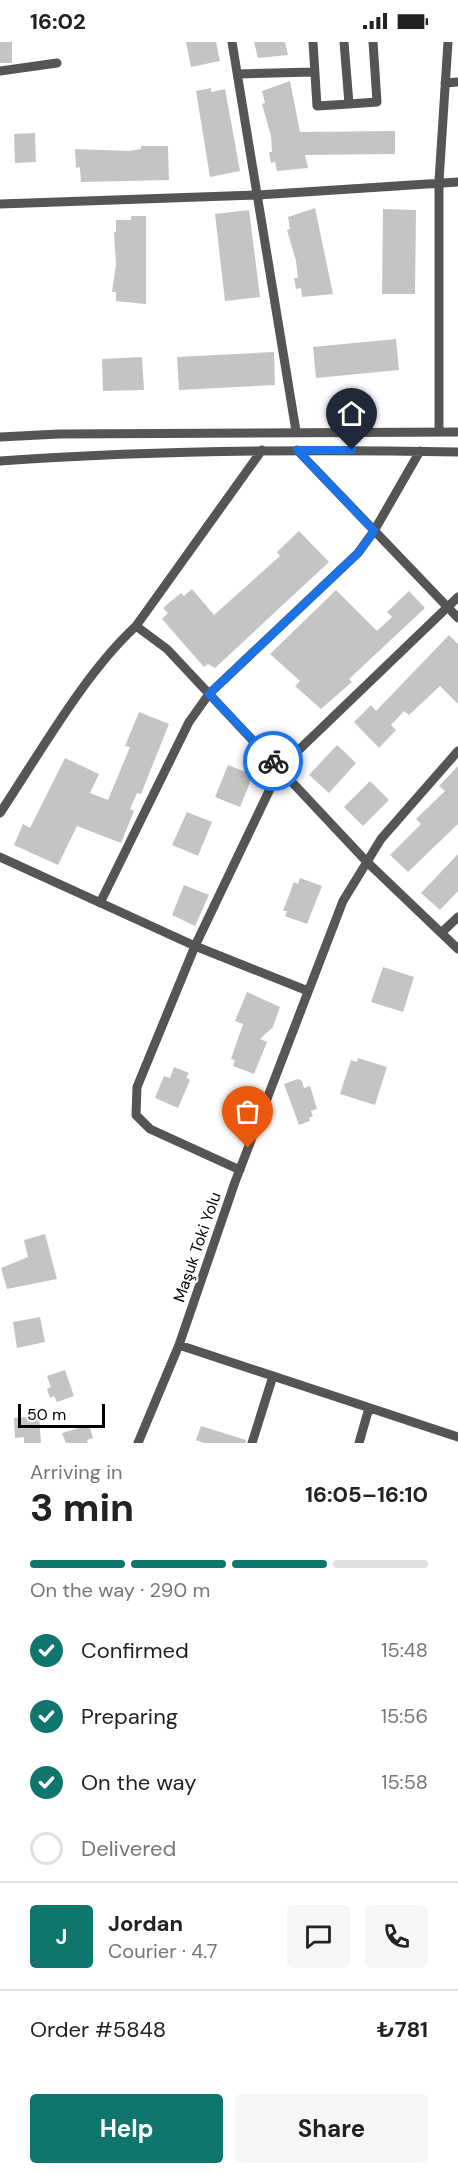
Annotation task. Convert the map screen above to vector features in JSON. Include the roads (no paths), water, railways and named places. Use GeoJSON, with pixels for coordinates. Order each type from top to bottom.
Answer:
{"type":"FeatureCollection","features":[{"type":"Feature","properties":{"kind":"street"},"geometry":{"type":"LineString","coordinates":[[232,42],[296,431]]}},
{"type":"Feature","properties":{"kind":"street"},"geometry":{"type":"LineString","coordinates":[[313,42],[313,72],[317,106],[377,102],[373,42]]}},
{"type":"Feature","properties":{"kind":"street"},"geometry":{"type":"LineString","coordinates":[[344,42],[349,104]]}},
{"type":"Feature","properties":{"kind":"street"},"geometry":{"type":"LineString","coordinates":[[439,432],[439,181],[448,42]]}},
{"type":"Feature","properties":{"kind":"street"},"geometry":{"type":"LineString","coordinates":[[0,71],[57,63]]}},
{"type":"Feature","properties":{"kind":"street"},"geometry":{"type":"LineString","coordinates":[[238,74],[313,72]]}},
{"type":"Feature","properties":{"kind":"street"},"geometry":{"type":"LineString","coordinates":[[445,83],[458,82]]}},
{"type":"Feature","properties":{"kind":"street"},"geometry":{"type":"LineString","coordinates":[[0,204],[258,195],[439,181],[458,182]]}},
{"type":"Feature","properties":{"kind":"street"},"geometry":{"type":"LineString","coordinates":[[0,437],[296,431],[458,432]]}},
{"type":"Feature","properties":{"kind":"street"},"geometry":{"type":"LineString","coordinates":[[0,813],[78,696],[123,638],[136,626],[262,450]]}},
{"type":"Feature","properties":{"kind":"street"},"geometry":{"type":"LineString","coordinates":[[0,461],[68,456],[262,450],[458,452]]}},
{"type":"Feature","properties":{"kind":"street"},"geometry":{"type":"LineString","coordinates":[[297,450],[458,618]]}},
{"type":"Feature","properties":{"kind":"street"},"geometry":{"type":"LineString","coordinates":[[100,903],[184,732],[209,694],[358,553],[374,531],[420,451]]}},
{"type":"Feature","properties":{"kind":"street"},"geometry":{"type":"LineString","coordinates":[[240,1170],[150,1129],[136,1115],[137,1087],[195,946],[280,768],[458,597]]}},
{"type":"Feature","properties":{"kind":"street"},"geometry":{"type":"LineString","coordinates":[[136,626],[167,648],[366,861],[458,949]]}},
{"type":"Feature","properties":{"kind":"street","name":"Maşuk Toki Yolu"},"geometry":{"type":"LineString","coordinates":[[138,1443],[179,1345],[240,1170],[343,901],[381,838],[458,751]]}},
{"type":"Feature","properties":{"kind":"street"},"geometry":{"type":"LineString","coordinates":[[0,857],[195,946],[308,991]]}},
{"type":"Feature","properties":{"kind":"street"},"geometry":{"type":"LineString","coordinates":[[441,933],[458,917]]}},
{"type":"Feature","properties":{"kind":"street"},"geometry":{"type":"LineString","coordinates":[[179,1345],[458,1437]]}},
{"type":"Feature","properties":{"kind":"street"},"geometry":{"type":"LineString","coordinates":[[252,1443],[273,1376]]}},
{"type":"Feature","properties":{"kind":"street"},"geometry":{"type":"LineString","coordinates":[[359,1443],[369,1408]]}}]}
